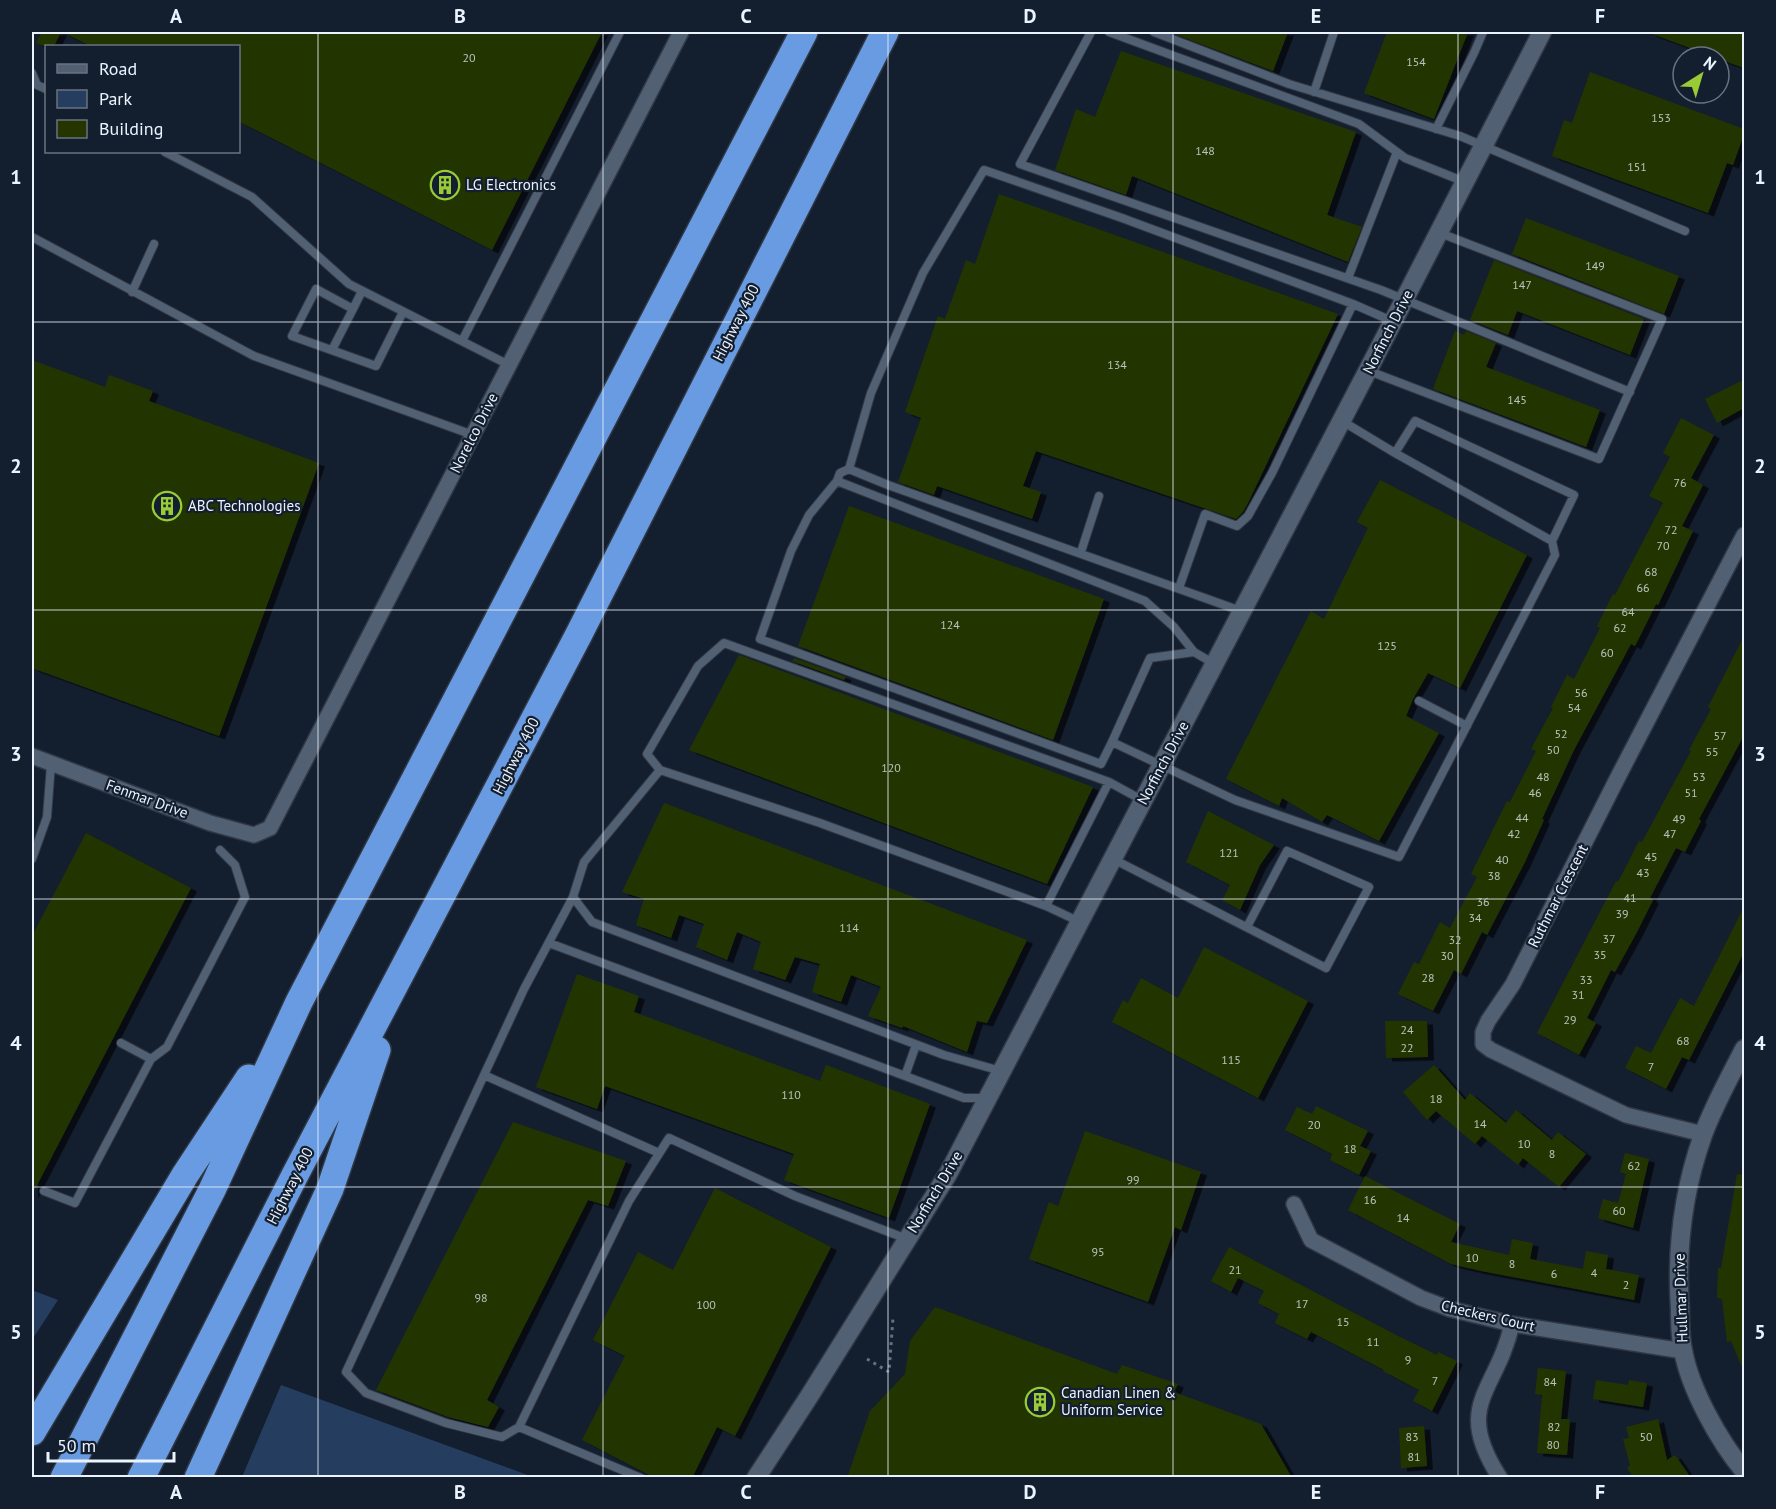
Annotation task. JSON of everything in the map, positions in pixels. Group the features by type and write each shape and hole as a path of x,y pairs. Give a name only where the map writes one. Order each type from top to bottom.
{"highway":[{"path":"64,1478 212,1190 299,1002 804,32"},
{"name":"Highway 400","path":"141,1478 295,1175 578,636 885,32"},
{"path":"198,1478 330,1189 403,973"},
{"path":"32,1432 185,1175 299,1002"}],"street":[{"name":"Norelco Drive","path":"263,832 270,828 681,32"},
{"name":"Norfinch Drive","path":"756,1478 948,1174 1342,421 1542,32"},
{"name":"Ruthmar Crescent","path":"1703,1134 1626,1115 1578,1093 1491,1050 1484,1044 1483,1032 1514,984 1619,775 1744,535"},
{"name":"Fenmar Drive","path":"32,756 210,823 255,835 263,832"},
{"name":"Hullmar Drive","path":"1744,1049 1703,1134 1686,1195 1679,1245 1678,1282 1683,1352 1701,1401 1732,1456 1744,1471"},
{"name":"Checkers Court","path":"1294,1204 1311,1240 1421,1298 1450,1309 1512,1324 1683,1352"},
{"path":"1500,1478 1479,1438 1477,1419 1482,1397 1508,1343 1512,1324"}],"lane":[{"path":"462,341 620,32"},
{"path":"1091,32 1020,164 1405,299 1630,392"},
{"path":"1108,32 1359,124 1406,158 1465,182"},
{"path":"1154,32 1289,84 1460,136 1685,231"},
{"path":"1314,92 1334,32"},
{"path":"1436,129 1483,32"},
{"path":"32,73 37,85 45,89"},
{"path":"1348,278 1397,152"},
{"path":"167,153 252,197 349,284 509,366"},
{"path":"849,469 871,393 923,273 984,171 1122,218 1353,304 1393,322"},
{"path":"1368,370 1599,459 1662,319 1439,232"},
{"path":"32,237 254,356 472,435"},
{"path":"132,292 154,244"},
{"path":"353,309 316,290 292,336 376,366 403,312"},
{"path":"332,350 362,291"},
{"path":"1179,588 1205,514 1237,526 1248,516 1272,473 1353,304"},
{"path":"1342,421 1552,541"},
{"path":"1112,742 1235,800 1399,857 1555,555 1552,541 1574,495 1415,421 1395,453"},
{"path":"1101,765 760,639 791,551 809,515 837,481 840,473 849,469 1242,611"},
{"path":"837,481 1145,601 1174,627 1194,652 1215,664"},
{"path":"1081,552 1099,496"},
{"path":"1080,922 1046,906 820,823 660,770 647,754 698,666 724,643 1096,777 1124,788 1143,801"},
{"path":"1096,777 1150,658 1194,652"},
{"path":"1419,701 1467,726"},
{"path":"32,859 47,817 51,764"},
{"path":"660,770 584,862 573,897 524,989 346,1372 366,1393 446,1423 502,1437 519,1427 629,1201 669,1138 795,1196 907,1239"},
{"path":"1046,906 1109,782"},
{"path":"44,1191 75,1203 151,1059 167,1047 245,897 235,865 220,850"},
{"path":"1113,859 1326,968 1369,887 1287,851 1247,927"},
{"path":"573,897 592,922 916,1045 1002,1071"},
{"path":"549,943 964,1098 987,1098"},
{"path":"121,1043 151,1059"},
{"path":"905,1076 916,1045"},
{"path":"484,1075 659,1153"},
{"path":"519,1427 641,1478"}],"path":[{"path":"867,1359 889,1372 893,1318"}],"green space":[{"path":"32,1290 58,1300 32,1340"},
{"path":"281,1385 533,1477 242,1477"}],"building":[{"path":"42,32 61,32 54,45 44,46 36,43"},
{"name":"LG Electronics","path":"62,32 602,32 492,250 240,122 240,45 89,45"},
{"path":"1169,32 1288,32 1273,71"},
{"path":"1387,32 1468,32 1434,119 1364,93"},
{"path":"1744,32 1744,68 1731,63 1731,45 1682,45 1650,33"},
{"path":"1121,51 1356,132 1327,215 1362,227 1348,262 1132,176 1126,195 1055,170 1076,109 1095,117"},
{"path":"1590,72 1671,102 1671,105 1679,105 1744,129 1744,134 1733,165 1727,163 1708,213 1552,156 1564,120 1572,123"},
{"path":"999,194 1338,314 1248,503 1236,519 1036,451 1023,486 1041,492 1032,519 937,486 934,495 898,482 921,418 905,412 938,316 945,319 966,260 975,264"},
{"path":"1526,218 1679,276 1664,314 1512,254"},
{"path":"1494,260 1644,319 1630,355 1517,311 1508,335 1470,320"},
{"path":"1455,331 1464,335 1466,331 1496,343 1486,367 1600,410 1586,447 1433,389"},
{"name":"ABC Technologies","path":"32,360 105,387 109,375 153,391 149,401 319,463 219,736 32,668"},
{"path":"1741,381 1744,388 1744,408 1717,423 1705,399"},
{"path":"1681,418 1714,435 1691,478 1703,485 1682,526 1693,531 1658,605 1656,604 1635,646 1631,644 1574,750 1525,862 1487,935 1482,932 1461,974 1454,970 1433,1011 1398,994 1414,962 1419,964 1440,922 1450,928 1477,877 1471,874 1507,801 1510,802 1536,751 1531,749 1553,708 1551,707 1567,675 1574,679 1600,628 1597,626 1613,594 1615,595 1663,503 1649,496 1670,457 1663,453"},
{"path":"1380,480 1527,555 1460,688 1428,673 1413,699 1406,716 1439,733 1379,841 1327,815 1322,822 1282,798 1279,806 1226,779 1311,611 1324,619 1368,528 1357,522"},
{"path":"849,506 1104,599 1053,740 798,646"},
{"path":"1744,636 1744,735 1699,819 1701,821 1685,852 1676,848 1650,898 1653,900 1637,932 1615,972 1611,970 1587,1018 1596,1023 1579,1055 1537,1033 1616,881 1618,882 1639,841 1642,842 1691,751 1689,750 1711,709 1708,707"},
{"path":"739,655 1093,787 1047,884 689,750"},
{"path":"794,658 846,677 844,680 792,661"},
{"path":"664,803 1027,940 987,1023 977,1021 967,1052 903,1026 902,1028 868,1016 881,987 851,975 841,1002 812,992 820,964 795,957 785,980 753,969 761,942 737,932 727,960 696,947 704,924 679,915 671,938 636,925 644,899 622,892"},
{"path":"1208,811 1274,845 1260,865 1240,910 1222,900 1230,885 1186,862"},
{"path":"86,833 191,888 32,1195 32,936"},
{"path":"1744,907 1744,952 1689,1060 1682,1057 1666,1089 1625,1068 1636,1046 1651,1053 1680,998 1694,1006"},
{"path":"1204,947 1308,1001 1258,1098 1112,1022 1123,1000 1128,1003 1141,978 1178,998"},
{"path":"577,974 639,996 634,1012 820,1081 826,1065 930,1104 889,1218 784,1180 794,1154 605,1086 597,1109 536,1087"},
{"path":"1385,1021 1427,1021 1428,1057 1386,1058"},
{"path":"1434,1065 1465,1100 1470,1093 1506,1123 1516,1110 1552,1140 1558,1132 1586,1154 1559,1187 1523,1158 1518,1165 1482,1136 1475,1144 1436,1111 1427,1120 1403,1092"},
{"path":"1316,1106 1368,1131 1360,1146 1371,1151 1359,1175 1330,1160 1332,1154 1285,1130 1297,1107 1312,1114"},
{"path":"513,1122 626,1161 608,1206 588,1200 487,1400 499,1407 488,1427 448,1417 376,1390"},
{"path":"1085,1131 1201,1172 1181,1230 1175,1227 1148,1302 1029,1259 1049,1202 1058,1206"},
{"path":"1625,1153 1649,1159 1633,1228 1598,1218 1603,1199 1618,1203 1626,1174 1620,1172"},
{"path":"1737,1174 1744,1175 1744,1372 1731,1341 1727,1342 1722,1299 1717,1298 1718,1268 1721,1268"},
{"path":"1365,1176 1460,1224 1451,1242 1509,1255 1512,1239 1533,1243 1530,1259 1583,1269 1586,1251 1608,1255 1606,1269 1639,1275 1634,1300 1451,1264 1348,1210"},
{"path":"715,1188 831,1247 735,1436 717,1427 692,1478 655,1478 582,1440 625,1356 593,1340 638,1252 673,1270"},
{"path":"1229,1247 1400,1337 1437,1355 1438,1352 1457,1361 1432,1411 1413,1401 1419,1390 1384,1370 1311,1332 1307,1339 1275,1323 1279,1314 1258,1303 1264,1291 1238,1278 1231,1292 1211,1281"},
{"name":"Canadian Linen & Uniform Service","path":"935,1307 1117,1374 1122,1365 1178,1384 1174,1392 1261,1424 1292,1478 847,1478 870,1411 905,1374 910,1341"},
{"path":"1538,1368 1566,1371 1561,1419 1570,1419 1567,1455 1537,1453 1542,1395 1535,1394"},
{"path":"1596,1380 1628,1385 1629,1380 1647,1383 1643,1407 1593,1399"},
{"path":"1658,1419 1667,1460 1675,1455 1691,1478 1634,1478 1627,1468 1630,1465 1623,1439 1629,1438 1626,1427"},
{"path":"1424,1426 1427,1466 1401,1468 1399,1428"}],"place":[{"name":"LG Electronics","path":"445,185"},
{"name":"ABC Technologies","path":"167,506"},
{"name":"Canadian Linen & Uniform Service","path":"1040,1402"}]}
